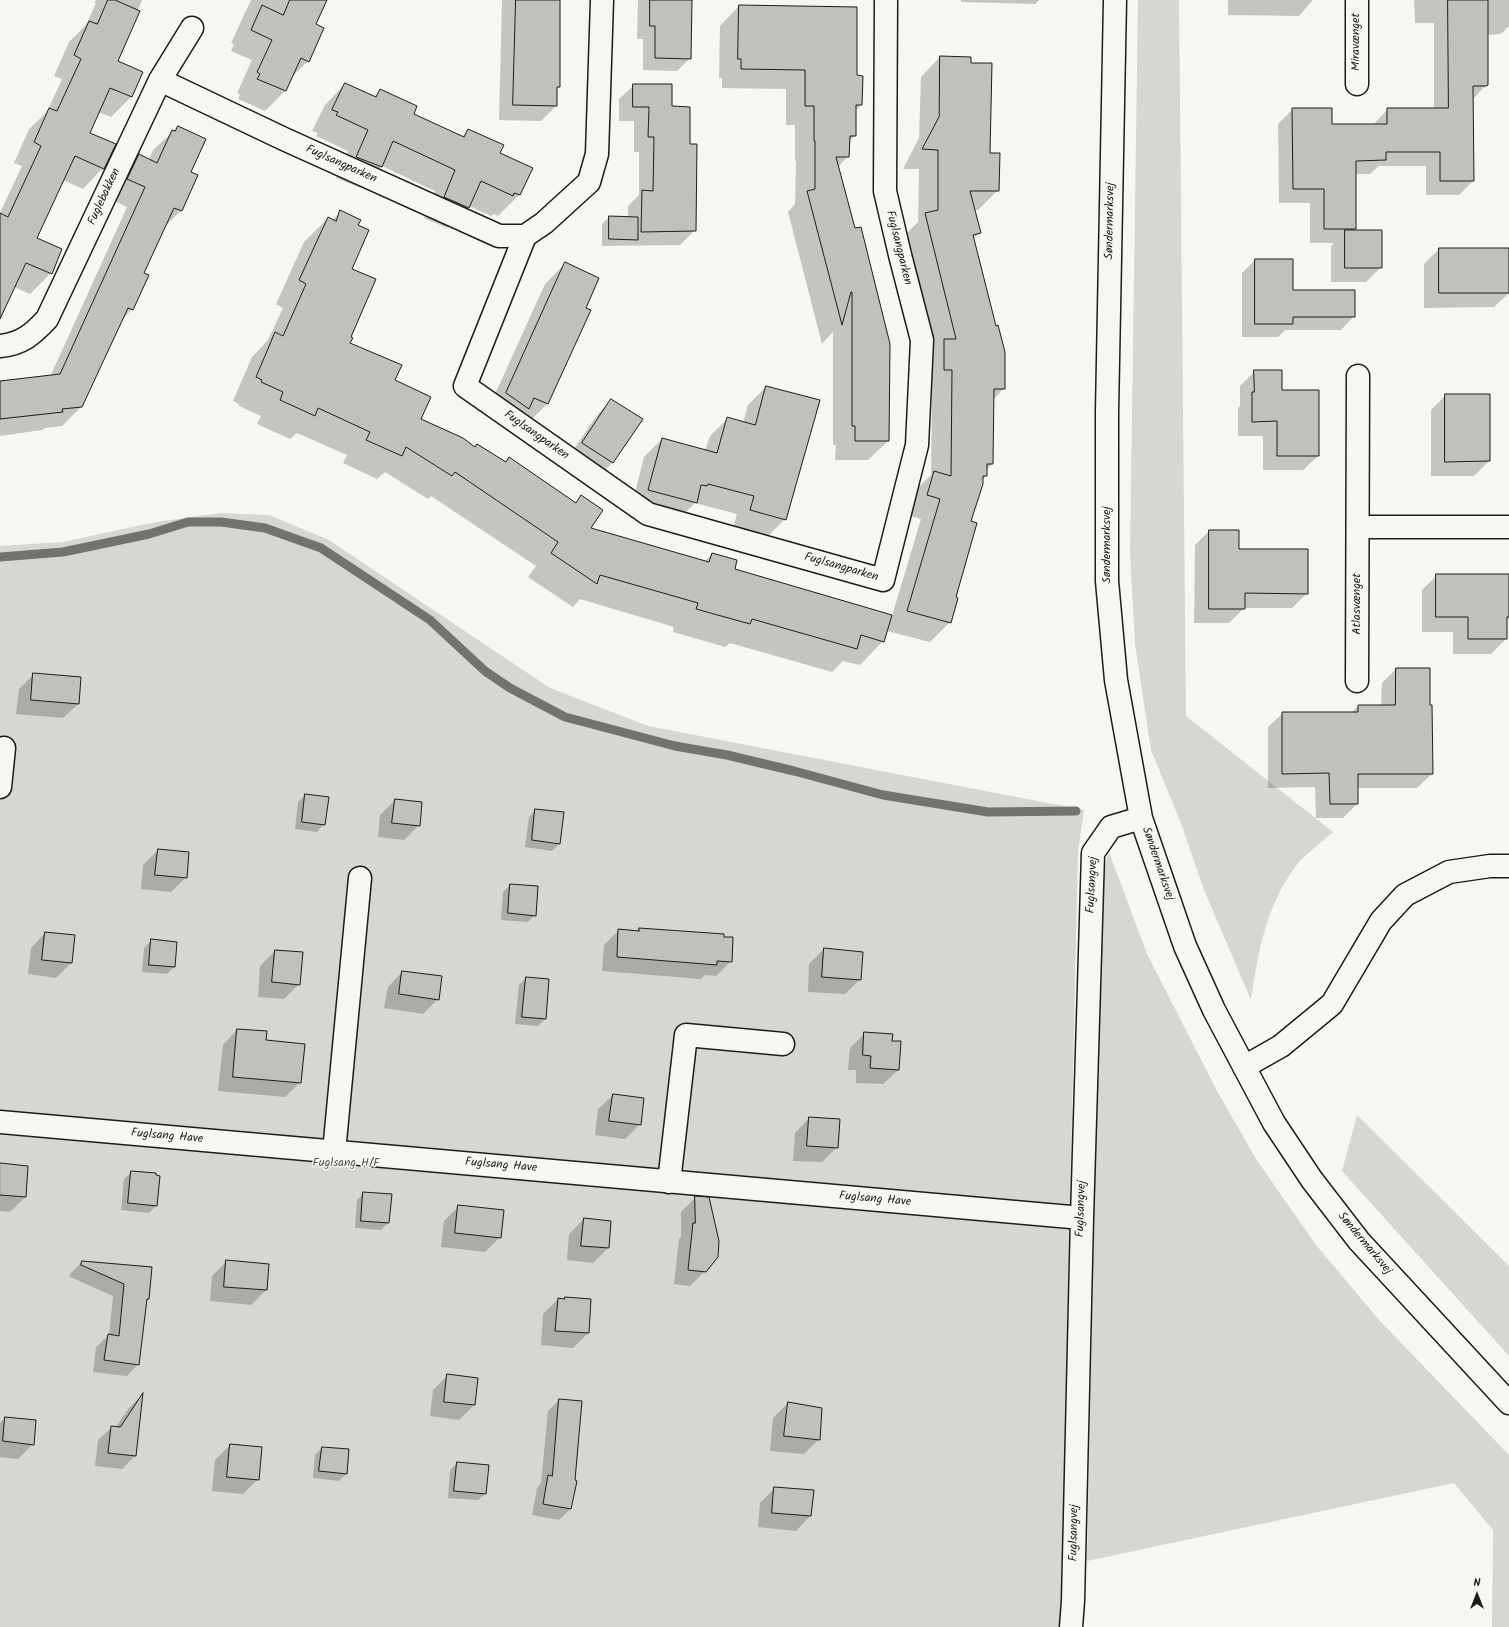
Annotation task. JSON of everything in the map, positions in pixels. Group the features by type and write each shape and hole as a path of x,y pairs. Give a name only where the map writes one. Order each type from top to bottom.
{"street":[{"path":"525,236 544,223 589,182 597,154 602,0"},
{"name":"Fuglsangparken","path":"160,80 284,139 499,236 525,236 465,386 648,514 883,580 917,445 922,340 885,191 886,0"},
{"name":"Søndermarksvej","path":"1115,0 1108,404 1108,581 1116,680 1141,818 1185,946 1214,1010 1274,1123 1312,1180 1359,1241 1509,1403"},
{"name":"Miravænget","path":"1357,0 1357,84"},
{"name":"Fuglebakken","path":"0,346 11,345 32,335 47,319 160,80 192,28"},
{"name":"Atlasvænget","path":"1358,376 1358,681"},
{"path":"1358,527 1509,527"},
{"path":"0,787 4,748"},
{"name":"Fuglsangvej","path":"1071,1627 1073,1601 1082,1218 1093,853 1111,827 1141,818"},
{"path":"1244,1067 1281,1046 1332,1004 1381,921 1405,895 1449,872 1490,866 1509,866"},
{"path":"334,1152 360,878"},
{"path":"669,1182 686,1035 783,1044"},
{"name":"Fuglsang Have","path":"0,1122 1082,1218"}],"green space":[{"path":"1138,0 1179,0 1186,716 1333,832 1298,863 1285,882 1277,898 1270,914 1260,947 1251,1000 1204,890 1182,826 1151,750 1135,644 1130,554"},
{"name":"Fuglsang H/F","path":"220,513 269,515 329,540 550,688 648,726 1084,810 1078,852 1061,1598 1059,1627 0,1627 0,546 63,542 156,522"},
{"path":"1109,852 1147,954 1217,1091 1256,1159 1316,1245 1380,1321 1509,1455 1509,1627 1492,1627 1493,1530 1454,1483 1087,1561 1101,876"},
{"path":"1357,1115 1509,1266 1509,1356 1342,1171"}],"building":[{"path":"108,0 115,0 140,11 118,61 143,72 132,97 110,88 90,133 116,144 104,169 75,156 37,238 62,249 52,274 26,263 0,319 0,213 8,217 41,146 34,142 49,108 57,111 81,59 74,55 89,21 97,24"},
{"path":"290,0 327,0 316,24 324,28 309,62 301,58 286,91 257,79 260,74 257,72 272,40 251,30 262,5 283,15"},
{"path":"516,0 560,0 560,87 557,87 557,106 513,105"},
{"path":"650,0 692,0 691,59 655,58 655,26 650,26"},
{"path":"1448,0 1488,0 1488,85 1473,86 1474,181 1440,181 1440,152 1386,152 1386,160 1356,161 1356,229 1324,229 1324,189 1293,189 1292,108 1332,108 1332,124 1387,124 1387,108 1448,108"},
{"path":"739,5 857,7 857,75 863,76 862,105 856,105 856,136 850,136 849,157 836,157 855,228 861,227 890,344 889,441 855,441 855,426 852,426 852,292 842,325 807,191 815,189 815,141 814,106 805,106 805,70 741,69 741,59 738,59"},
{"path":"940,56 971,57 971,63 992,63 990,153 1000,153 999,191 970,191 981,233 973,235 996,326 998,325 1005,352 1005,389 994,389 993,464 987,464 987,476 983,476 983,484 971,521 977,523 956,597 958,598 951,623 907,611 940,499 927,495 934,471 951,476 952,370 944,370 944,339 956,339 925,213 938,210 938,150 922,149 939,117"},
{"path":"345,83 376,97 380,89 417,106 414,114 464,137 468,129 504,145 500,153 533,168 520,195 514,193 513,196 481,181 469,208 444,197 455,170 393,141 382,167 356,157 368,130 336,115 338,112 332,110"},
{"path":"633,84 672,84 672,106 690,107 690,144 697,144 696,231 641,232 642,190 653,191 654,137 648,137 649,107 633,107"},
{"path":"178,126 206,139 191,172 198,175 182,211 174,208 144,273 149,275 133,310 128,308 82,407 62,409 63,412 0,419 0,381 60,374 145,187 127,179 139,154 157,163 172,130 175,131"},
{"path":"340,210 361,220 358,225 369,230 352,269 376,279 351,337 353,338 350,343 402,365 395,380 431,397 421,419 463,438 475,447 477,444 506,462 509,457 576,503 581,495 603,510 591,528 709,562 712,553 737,560 735,569 892,615 884,642 861,635 857,649 752,619 750,624 696,609 698,603 600,575 597,584 551,553 558,542 455,472 452,476 406,447 402,456 366,440 370,432 318,408 315,416 280,400 283,392 261,382 262,380 256,377 275,332 283,336 306,284 299,280 328,217 336,221"},
{"path":"609,216 638,217 638,240 609,239"},
{"path":"1345,230 1382,230 1382,268 1345,268"},
{"path":"1439,248 1509,248 1509,293 1439,293"},
{"path":"1255,259 1293,259 1293,290 1355,290 1355,317 1293,317 1293,324 1255,324"},
{"path":"565,262 599,278 586,308 591,310 548,404 534,398 529,409 506,393"},
{"path":"1254,370 1282,370 1282,390 1319,390 1319,456 1277,456 1277,421 1252,422"},
{"path":"766,386 820,400 786,520 750,510 754,496 708,484 707,486 701,485 697,503 648,490 662,438 717,453 727,417 755,425"},
{"path":"1445,394 1490,394 1490,461 1445,462"},
{"path":"611,399 643,419 613,463 582,443"},
{"path":"1209,530 1239,530 1239,549 1308,549 1308,594 1245,593 1245,609 1209,609"},
{"path":"1436,574 1509,574 1509,617 1507,617 1507,639 1468,639 1468,617 1436,617"},
{"path":"1396,668 1430,668 1433,774 1358,774 1358,804 1330,804 1329,773 1282,774 1282,712 1358,712 1358,705 1395,705"},
{"path":"33,673 81,677 79,704 31,700"},
{"path":"305,794 329,797 325,825 302,822"},
{"path":"395,799 422,802 420,826 392,823"},
{"path":"535,809 564,812 560,844 532,840"},
{"path":"158,849 189,852 187,878 155,875"},
{"path":"510,884 538,886 536,916 508,913"},
{"path":"639,928 724,934 724,937 733,937 732,962 717,961 717,965 617,957 618,929 639,931"},
{"path":"45,932 75,935 72,963 42,960"},
{"path":"151,939 177,942 175,967 149,965"},
{"path":"824,948 863,952 861,980 822,977"},
{"path":"275,950 303,952 300,985 272,982"},
{"path":"402,971 442,976 439,1000 399,994"},
{"path":"526,977 549,979 546,1019 522,1017"},
{"path":"237,1029 267,1031 266,1040 305,1044 301,1083 233,1077"},
{"path":"864,1032 893,1034 892,1041 901,1041 899,1070 870,1068 871,1056 863,1055"},
{"path":"613,1094 644,1098 641,1125 609,1121"},
{"path":"809,1117 840,1119 838,1148 807,1146"},
{"path":"0,1163 28,1166 26,1197 0,1195"},
{"path":"131,1171 156,1173 156,1175 160,1176 157,1206 128,1203"},
{"path":"363,1192 392,1194 389,1223 361,1221"},
{"path":"695,1196 709,1197 719,1241 718,1257 706,1272 688,1270 693,1223 695,1223"},
{"path":"458,1205 504,1210 501,1238 455,1233"},
{"path":"584,1218 611,1221 609,1248 581,1246"},
{"path":"226,1260 269,1264 267,1290 224,1287"},
{"path":"82,1261 152,1267 149,1299 147,1299 139,1365 104,1360 108,1334 119,1336 124,1284 81,1265"},
{"path":"565,1297 591,1299 589,1333 555,1331 558,1298 564,1299"},
{"path":"447,1374 478,1378 475,1405 444,1402"},
{"path":"143,1393 136,1456 108,1453 111,1426 120,1427"},
{"path":"559,1399 582,1401 575,1480 577,1481 571,1509 543,1504 548,1475 552,1476"},
{"path":"788,1402 822,1408 820,1440 784,1436"},
{"path":"5,1417 36,1420 34,1445 3,1441"},
{"path":"230,1444 262,1447 259,1480 227,1477"},
{"path":"322,1447 349,1449 347,1474 319,1471"},
{"path":"457,1462 489,1465 486,1494 454,1491"},
{"path":"774,1487 814,1490 811,1516 772,1513"}],"waterway":[{"path":"0,557 63,552 149,534 188,522 221,522 265,528 321,548 430,620 485,671 510,688 565,717 675,746 727,755 794,771 883,795 988,812 1076,811"}]}
